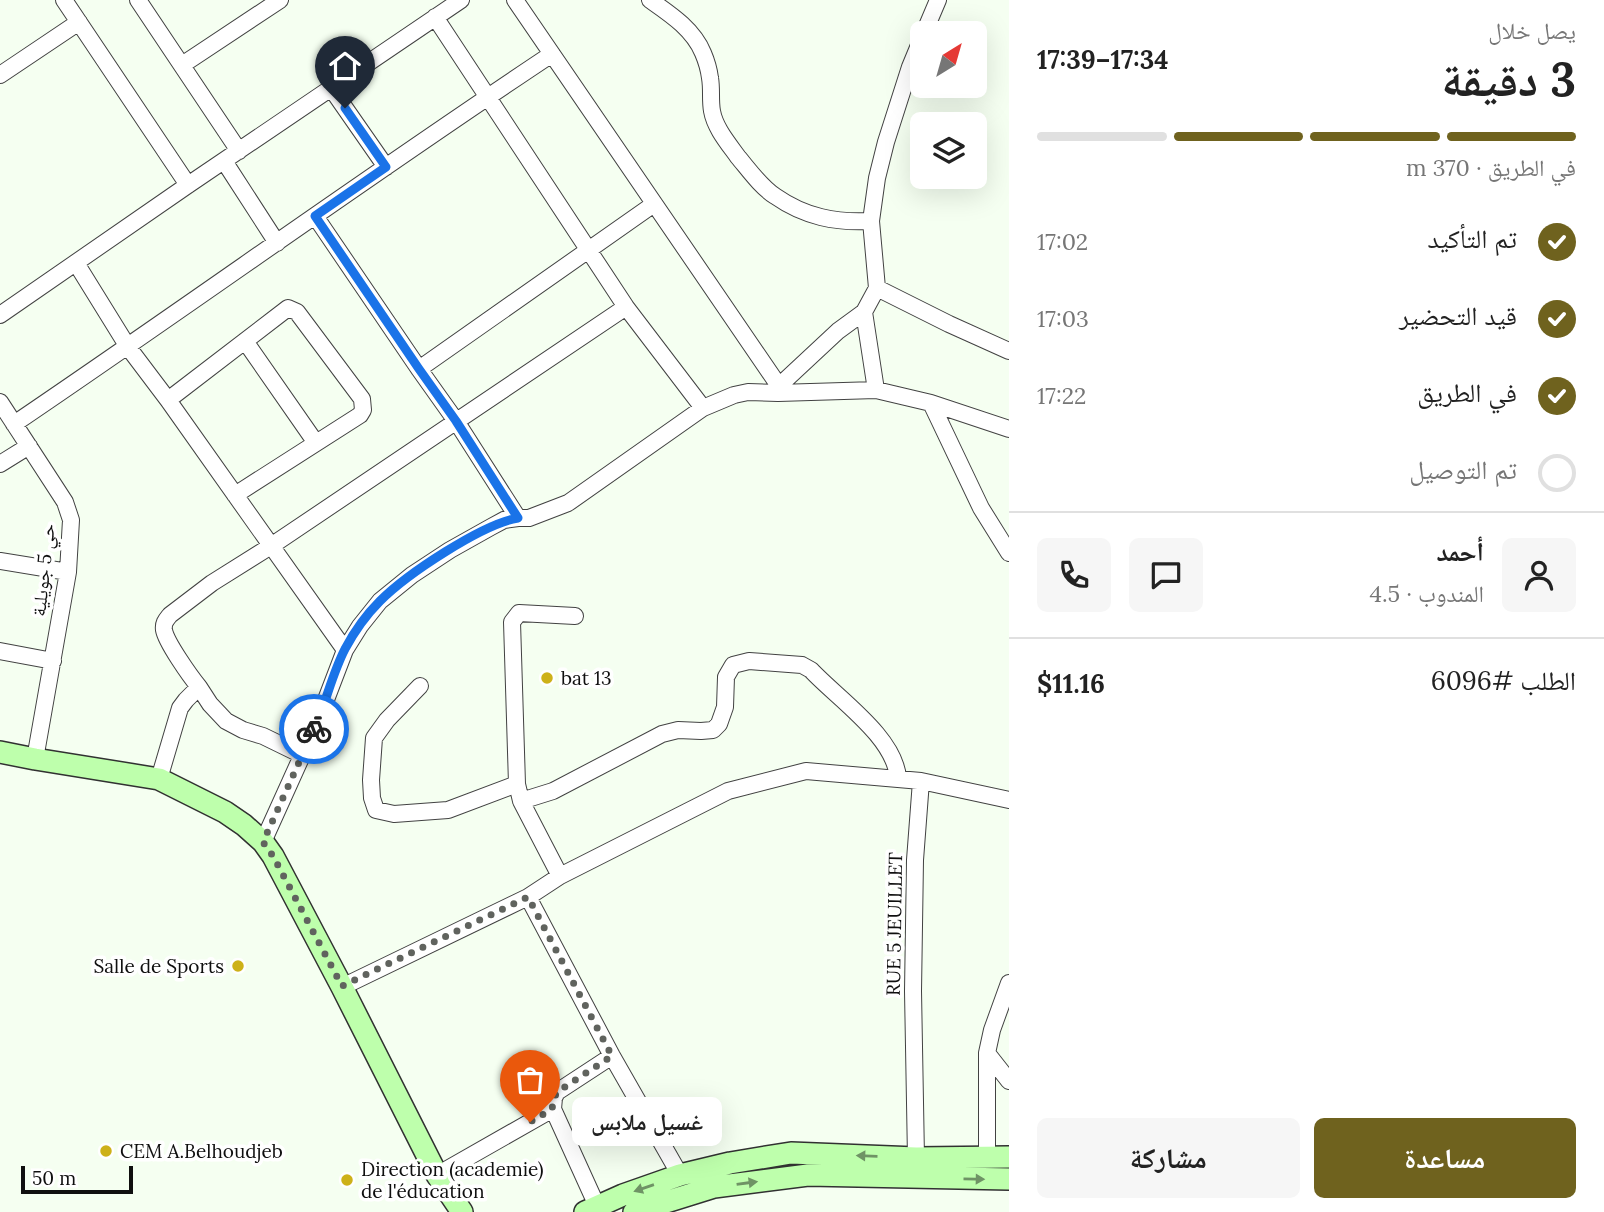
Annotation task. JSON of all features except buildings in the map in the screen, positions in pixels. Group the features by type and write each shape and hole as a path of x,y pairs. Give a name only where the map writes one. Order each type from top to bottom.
{"main road":[{"path":"0,752 159,779 225,812 263,842 342,986 437,1175 462,1212"},
{"path":"591,1209 680,1175 791,1153 916,1158 1009,1157"},
{"path":"437,1175 447,1212"},
{"path":"634,1212 714,1187 808,1175 1009,1179"}],"street":[{"path":"64,0 187,185"},
{"path":"138,0 239,151"},
{"path":"182,65 280,0"},
{"path":"515,0 779,389"},
{"path":"650,0 680,22 703,51 710,77 712,111 720,133 747,168 773,195 797,209 825,219 850,222 871,220"},
{"path":"929,21 938,0"},
{"path":"0,315 435,18 453,2"},
{"path":"435,18 626,307 703,408"},
{"path":"0,75 79,22"},
{"path":"14,424 552,54"},
{"path":"779,389 838,331 864,312 877,288 871,220 877,177 910,67"},
{"path":"331,88 386,167"},
{"path":"224,161 277,243"},
{"path":"419,369 654,204"},
{"path":"315,216 456,421 518,518"},
{"path":"76,263 128,347 169,400 345,650"},
{"path":"877,288 1009,351"},
{"path":"302,755 226,721 188,673 166,635 163,627 165,621 212,583 626,307"},
{"path":"169,400 284,310 292,309 297,312 362,399 363,410 360,415 235,495"},
{"path":"864,312 876,390"},
{"path":"245,341 316,443"},
{"path":"263,842 319,718 345,650 380,601 411,575 504,520 529,518 568,503 703,408 748,392 779,389 876,390 931,403 1009,429"},
{"name":"حي 5 جويلية","path":"0,402 65,502 71,520 68,572 35,759"},
{"path":"931,403 981,508 1009,553"},
{"path":"0,464 29,446"},
{"path":"0,561 68,572"},
{"path":"560,876 522,801 517,784 513,622 519,613 575,616"},
{"path":"0,651 53,661"},
{"path":"522,801 553,791 662,734 678,730 713,730 719,724 724,707 726,677 733,665 749,661 802,665 811,670 881,737 897,768 898,778"},
{"path":"420,686 387,720 374,738 371,780 376,810 394,814 448,810 517,784"},
{"path":"159,779 180,708 199,687"},
{"path":"342,986 528,897 560,876 728,791 806,771 898,778 1009,800"},
{"name":"RUE 5 JEUILLET","path":"916,1158 913,991 915,860 921,782"},
{"path":"528,897 612,1056 680,1175"},
{"path":"987,1157 987,1053 992,1030 1009,983"},
{"path":"987,1053 1009,1081"},
{"path":"591,1209 552,1109 557,1092 612,1056"},
{"path":"437,1175 552,1109"}],"way so far":[{"path":"314,729 263,842 342,986 528,897 612,1056 563,1087 554,1098 552,1109 530,1122"}],"place":[{"name":"bat 13","path":"547,678"},
{"name":"Salle de Sports","path":"238,966"},
{"name":"غسيل ملابس","path":"530,1122"},
{"name":"CEM A.Belhoudjeb","path":"106,1151"},
{"name":"Direction (academie) de l'éducation","path":"347,1180"}],"route":[{"path":"314,729 345,650 380,601 411,575 450,550 504,520 518,518 456,421 315,216 386,167 345,108"}]}
